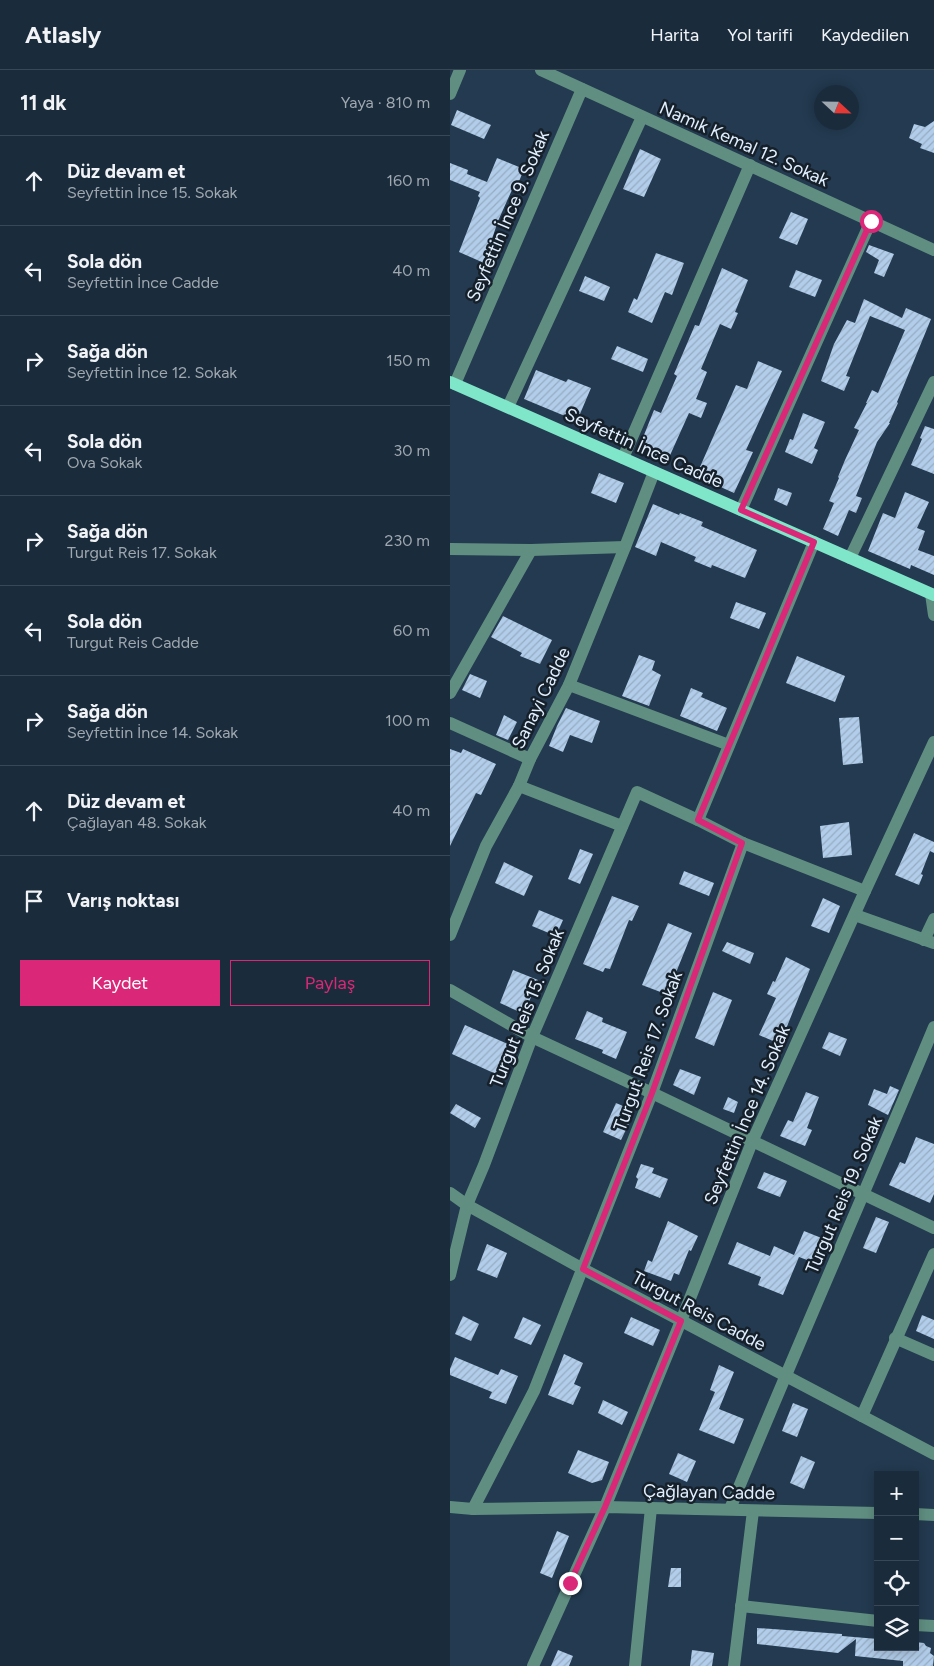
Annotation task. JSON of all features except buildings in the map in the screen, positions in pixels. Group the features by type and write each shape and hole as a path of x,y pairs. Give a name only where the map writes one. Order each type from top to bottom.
{"main road":[{"name":"Seyfettin İnce Cadde","path":"453,383 932,595"}],"street":[{"path":"450,94 460,70"},
{"name":"Namık Kemal 12. Sokak","path":"541,70 934,250"},
{"name":"Seyfettin İnce 9. Sokak","path":"453,383 582,89"},
{"path":"508,407 642,117"},
{"path":"623,458 750,165"},
{"path":"741,510 871,221"},
{"path":"850,558 934,382"},
{"name":"Sanayi Cadde","path":"450,935 486,846 519,786 530,759 569,685 626,547 654,472"},
{"path":"814,542 698,820 742,843 865,891"},
{"path":"450,549 531,550 626,547"},
{"path":"450,693 531,550"},
{"path":"932,595 934,615"},
{"path":"569,685 729,745"},
{"path":"450,723 530,759"},
{"name":"Seyfettin İnce 14. Sokak","path":"533,1666 605,1507 752,1142 934,742"},
{"path":"519,786 622,826"},
{"name":"Turgut Reis 15. Sokak","path":"450,1276 467,1206 532,1037 637,792 698,820"},
{"name":"Turgut Reis 17. Sokak","path":"473,1509 534,1391 652,1093 742,843"},
{"path":"855,915 929,942 934,919"},
{"path":"450,990 532,1037 934,1228"},
{"name":"Turgut Reis 19. Sokak","path":"730,1509 784,1376 864,1195 934,1027"},
{"name":"Turgut Reis Cadde","path":"450,1193 467,1206 583,1269 934,1454"},
{"path":"862,1416 895,1338 934,1254"},
{"path":"895,1338 934,1355"},
{"name":"Çağlayan Cadde","path":"450,1507 473,1509 605,1507 874,1513"},
{"path":"635,1666 651,1508"},
{"path":"734,1666 753,1511"},
{"path":"919,1514 934,1514"},
{"path":"741,1606 874,1621"},
{"path":"919,1624 934,1626"}],"route":[{"path":"570,1583 605,1507 681,1321 583,1269 652,1093 742,843 698,820 814,542 741,510 871,221"}]}
